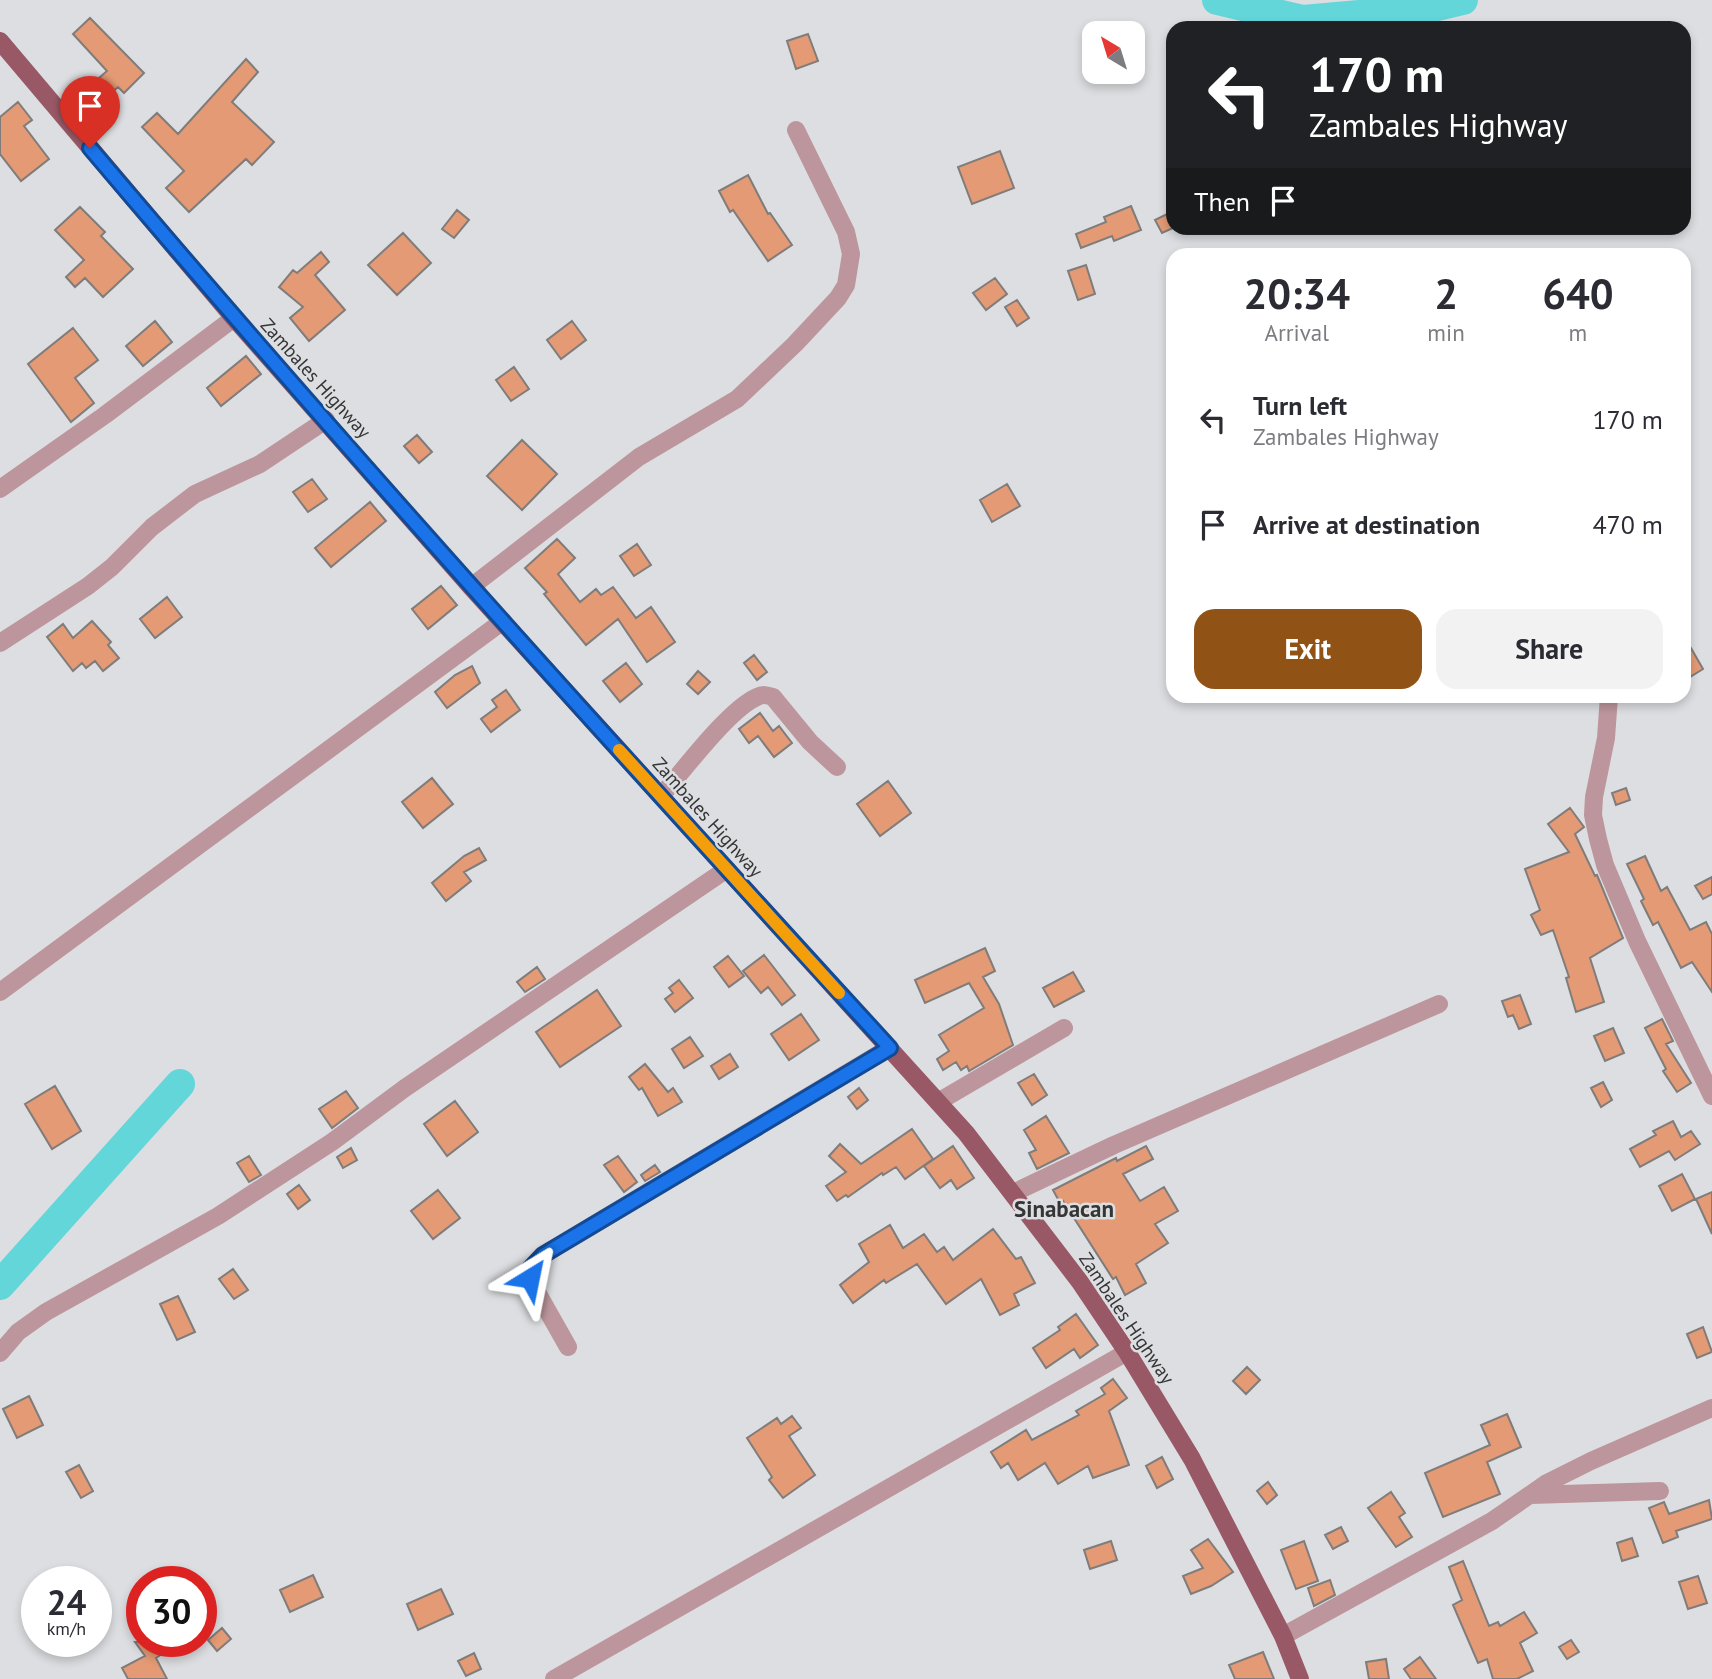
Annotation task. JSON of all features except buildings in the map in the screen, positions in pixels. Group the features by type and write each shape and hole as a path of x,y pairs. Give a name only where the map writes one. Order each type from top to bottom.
{"main road":[{"name":"Zambales Highway","path":"0,41 234,318 471,587 890,1048 1013,1193 1080,1282 1127,1352 1192,1459 1283,1636 1300,1679"}],"street":[{"path":"471,587 639,457 737,399 795,344 838,298 846,285 851,254 846,232 796,130"},
{"path":"0,489 105,415 234,318"},
{"path":"0,643 89,586 112,568 152,527 195,494 260,464 326,421"},
{"path":"0,992 503,621"},
{"path":"661,796 731,716 759,696 773,697 810,743 837,767"},
{"path":"1608,703 1606,738 1594,797 1593,815 1598,839 1605,865 1637,941 1712,1096"},
{"path":"0,1353 18,1332 46,1312 218,1216 301,1162 727,869"},
{"path":"1013,1193 1114,1145 1439,1004"},
{"path":"938,1102 1064,1028"},
{"path":"568,1347 530,1278 528,1271 533,1264 543,1255 890,1048"},
{"path":"554,1679 1127,1352"},
{"path":"1283,1636 1492,1521 1547,1483 1712,1408"},
{"path":"1531,1494 1660,1491"}],"waterway":[{"path":"1217,0 1303,20 1425,9 1463,0"},
{"path":"0,1285 180,1084"}],"slow traffic":[{"path":"619,750 839,993"}],"district":[{"name":"Sinabacan","path":"1064,1209"}],"route":[{"path":"90,148 234,318 471,587 890,1048 543,1255 528,1271 530,1278"}]}
